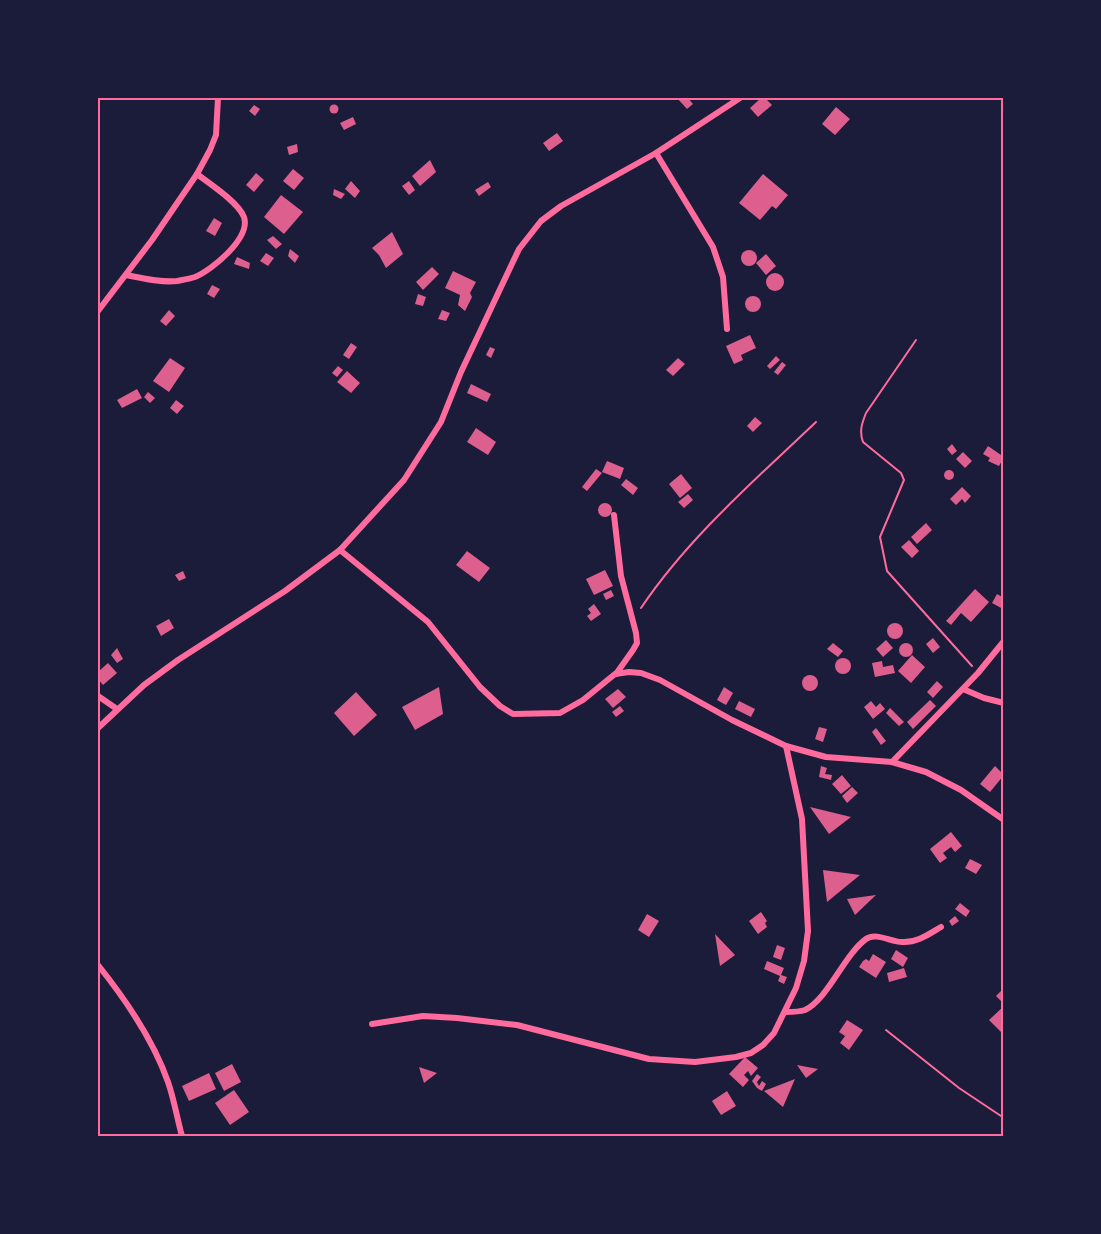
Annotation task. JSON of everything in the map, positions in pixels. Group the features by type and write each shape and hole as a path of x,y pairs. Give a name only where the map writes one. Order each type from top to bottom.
{"street":[{"path":"98,311 197,174 216,135 218,98"},
{"path":"98,728 117,709 178,660 285,591 340,550 404,480 441,422 461,372 519,249 541,221 561,206 656,153 740,98"},
{"path":"656,153 713,247 723,277 727,328"},
{"path":"126,275 174,281 195,277 213,265 239,241 245,219 240,208 197,174"},
{"path":"340,550 428,622 480,687 500,706 513,714 560,713 583,700 615,674 637,643 621,576 614,515"},
{"path":"892,762 978,673 1004,641"},
{"path":"615,674 641,673 660,680 732,720 786,746 826,757 892,762 926,772 952,785 1004,820"},
{"path":"963,689 1004,703"},
{"path":"98,696 117,709"},
{"path":"372,1024 423,1016 517,1025 649,1059 695,1062 751,1053 763,1045 774,1034 796,988 804,961 808,932 802,819 786,746"},
{"path":"786,1012 800,1011 815,1003 854,952 868,938 874,936 903,942 913,941 941,927"},
{"path":"98,966 116,988 147,1036 168,1081 182,1137"}],"path":[{"path":"916,340 866,413 861,425 862,442 901,473 904,480 880,537 883,558 887,571 978,673"},
{"path":"633,621 661,578 688,548 816,422"},
{"path":"886,1030 959,1088 1004,1118"}],"building":[{"path":"677,98 688,98 693,104 687,109"},
{"path":"761,98 765,98 772,105 758,117 750,108"},
{"path":"334,104 339,109 334,114 329,109"},
{"path":"254,105 260,109 255,116 249,111"},
{"path":"836,107 850,119 835,135 822,124"},
{"path":"353,117 356,124 344,130 340,123"},
{"path":"557,133 563,141 549,151 543,143"},
{"path":"297,144 298,152 289,155 287,147"},
{"path":"430,160 436,172 420,186 412,176"},
{"path":"293,169 304,178 294,190 283,181"},
{"path":"256,173 264,180 254,192 246,185"},
{"path":"763,174 788,195 776,209 772,206 760,220 739,203"},
{"path":"351,181 360,191 355,198 345,189"},
{"path":"409,181 415,190 409,195 402,186"},
{"path":"488,182 491,187 479,196 475,190"},
{"path":"334,189 345,194 341,199 333,195"},
{"path":"281,195 303,212 284,234 264,217"},
{"path":"214,218 222,223 215,236 206,231"},
{"path":"392,232 403,254 386,268 372,248"},
{"path":"273,236 282,244 276,249 267,240"},
{"path":"290,249 299,256 295,263 288,256"},
{"path":"749,250 757,258 749,266 741,258"},
{"path":"266,253 274,258 268,266 260,261"},
{"path":"766,254 776,266 766,275 756,263"},
{"path":"237,257 250,263 249,269 234,264"},
{"path":"432,267 439,274 423,290 416,282"},
{"path":"453,271 476,282 465,311 458,305 460,295 445,288"},
{"path":"771,273 779,273 784,278 782,289 771,291 766,286 766,278"},
{"path":"212,285 220,289 214,298 207,294"},
{"path":"418,294 426,297 423,306 415,304"},
{"path":"753,296 759,298 761,304 759,310 753,312 747,310 745,304 747,298"},
{"path":"169,310 175,316 166,326 160,321"},
{"path":"442,310 450,313 446,321 438,319"},
{"path":"750,335 756,348 741,355 743,360 734,364 726,346"},
{"path":"351,343 357,347 349,359 343,355"},
{"path":"490,347 495,349 491,358 486,355"},
{"path":"776,356 780,360 770,369 767,366"},
{"path":"170,358 185,368 169,392 153,381"},
{"path":"678,358 685,364 673,376 666,370"},
{"path":"782,362 786,365 778,375 774,372"},
{"path":"338,366 343,370 337,377 332,373"},
{"path":"347,371 360,383 351,393 337,382"},
{"path":"471,384 491,394 487,402 467,393"},
{"path":"137,389 142,398 122,408 117,400"},
{"path":"148,392 155,398 150,403 144,397"},
{"path":"176,400 184,406 177,414 170,408"},
{"path":"755,417 762,423 753,432 747,426"},
{"path":"476,428 496,442 488,455 467,442"},
{"path":"952,444 957,451 952,455 947,449"},
{"path":"988,446 1004,457 999,466 988,461 990,458 983,454"},
{"path":"963,452 972,461 965,468 956,459"},
{"path":"607,461 624,468 620,479 602,472"},
{"path":"596,469 602,473 587,491 582,487"},
{"path":"949,470 954,475 949,480 944,475"},
{"path":"681,474 692,488 680,498 669,484"},
{"path":"626,479 638,488 633,495 621,485"},
{"path":"962,487 971,496 965,503 962,499 956,505 950,499"},
{"path":"688,494 693,500 684,508 678,502"},
{"path":"602,503 608,503 612,510 608,517 602,517 598,513 598,507"},
{"path":"926,523 932,530 917,544 911,537"},
{"path":"909,540 919,551 912,558 901,547"},
{"path":"467,551 490,568 479,582 456,565"},
{"path":"605,570 613,586 594,595 586,579"},
{"path":"183,571 186,578 179,581 175,575"},
{"path":"975,589 989,602 971,622 961,613 951,625 946,621"},
{"path":"611,590 614,596 606,600 603,594"},
{"path":"997,594 1004,598 1003,609 992,603"},
{"path":"594,604 601,614 591,621 587,616 591,613 588,609"},
{"path":"169,619 174,628 161,636 156,626"},
{"path":"895,623 901,625 903,631 901,637 895,639 889,637 887,631 889,625"},
{"path":"933,638 940,647 933,653 926,644"},
{"path":"886,640 893,648 883,657 876,649"},
{"path":"833,643 843,651 838,657 827,649"},
{"path":"903,643 909,643 913,650 909,657 903,657 899,653 899,647"},
{"path":"117,648 123,659 117,663 111,655"},
{"path":"912,655 925,667 911,683 898,671"},
{"path":"843,658 851,666 843,674 835,666"},
{"path":"882,661 883,667 893,665 895,673 875,677 872,663"},
{"path":"108,663 117,673 103,685 98,679 98,672"},
{"path":"810,675 816,677 818,683 816,689 810,691 804,689 802,683 804,677"},
{"path":"937,681 943,687 933,698 927,692"},
{"path":"439,687 443,714 415,730 402,707"},
{"path":"724,687 733,693 726,705 717,700"},
{"path":"618,689 626,697 613,708 605,699"},
{"path":"356,692 377,715 354,736 334,713"},
{"path":"930,700 936,706 913,729 907,722"},
{"path":"739,701 755,709 751,717 735,709"},
{"path":"871,701 876,707 880,703 885,709 873,719 864,707"},
{"path":"620,706 624,711 616,717 612,712"},
{"path":"890,708 904,722 899,726 886,713"},
{"path":"819,727 827,729 823,742 815,739"},
{"path":"876,728 886,741 881,745 872,732"},
{"path":"821,766 827,768 825,774 832,775 831,780 819,777"},
{"path":"995,766 1004,775 990,792 980,784"},
{"path":"842,775 851,786 841,794 832,784"},
{"path":"852,787 858,793 847,803 842,796"},
{"path":"810,807 851,817 829,834"},
{"path":"951,832 962,846 955,852 951,847 943,853 947,858 940,863 930,849"},
{"path":"970,859 982,865 976,874 965,868"},
{"path":"823,870 860,875 827,902"},
{"path":"876,895 855,915 847,899"},
{"path":"960,903 970,911 966,917 955,909"},
{"path":"761,912 767,921 765,923 767,927 758,934 749,921"},
{"path":"647,914 659,921 649,937 638,930"},
{"path":"955,916 959,921 952,926 949,921"},
{"path":"715,934 735,955 720,966"},
{"path":"777,945 785,948 781,960 773,957"},
{"path":"896,950 908,958 903,967 891,959"},
{"path":"873,954 886,962 876,978 859,967 866,959 869,961"},
{"path":"767,961 784,968 781,975 787,977 784,984 778,981 780,976 764,969"},
{"path":"904,968 907,977 889,982 887,973"},
{"path":"1004,988 1004,1004 996,996"},
{"path":"1004,1006 1004,1035 989,1020"},
{"path":"847,1020 863,1030 849,1050 840,1043 845,1036 839,1032"},
{"path":"745,1057 758,1068 751,1076 748,1071 744,1075 749,1080 743,1087 729,1074"},
{"path":"232,1064 241,1082 224,1091 215,1073"},
{"path":"797,1065 818,1069 806,1078"},
{"path":"419,1067 437,1073 424,1083"},
{"path":"209,1073 216,1089 189,1101 182,1086"},
{"path":"757,1074 761,1077 757,1082 759,1086 762,1081 766,1084 762,1091 752,1081"},
{"path":"795,1079 783,1107 764,1091"},
{"path":"234,1090 249,1112 230,1125 215,1103"},
{"path":"727,1091 736,1106 721,1115 712,1101"},
{"path":"459,1134 454,1136 431,1136 431,1135"}]}
